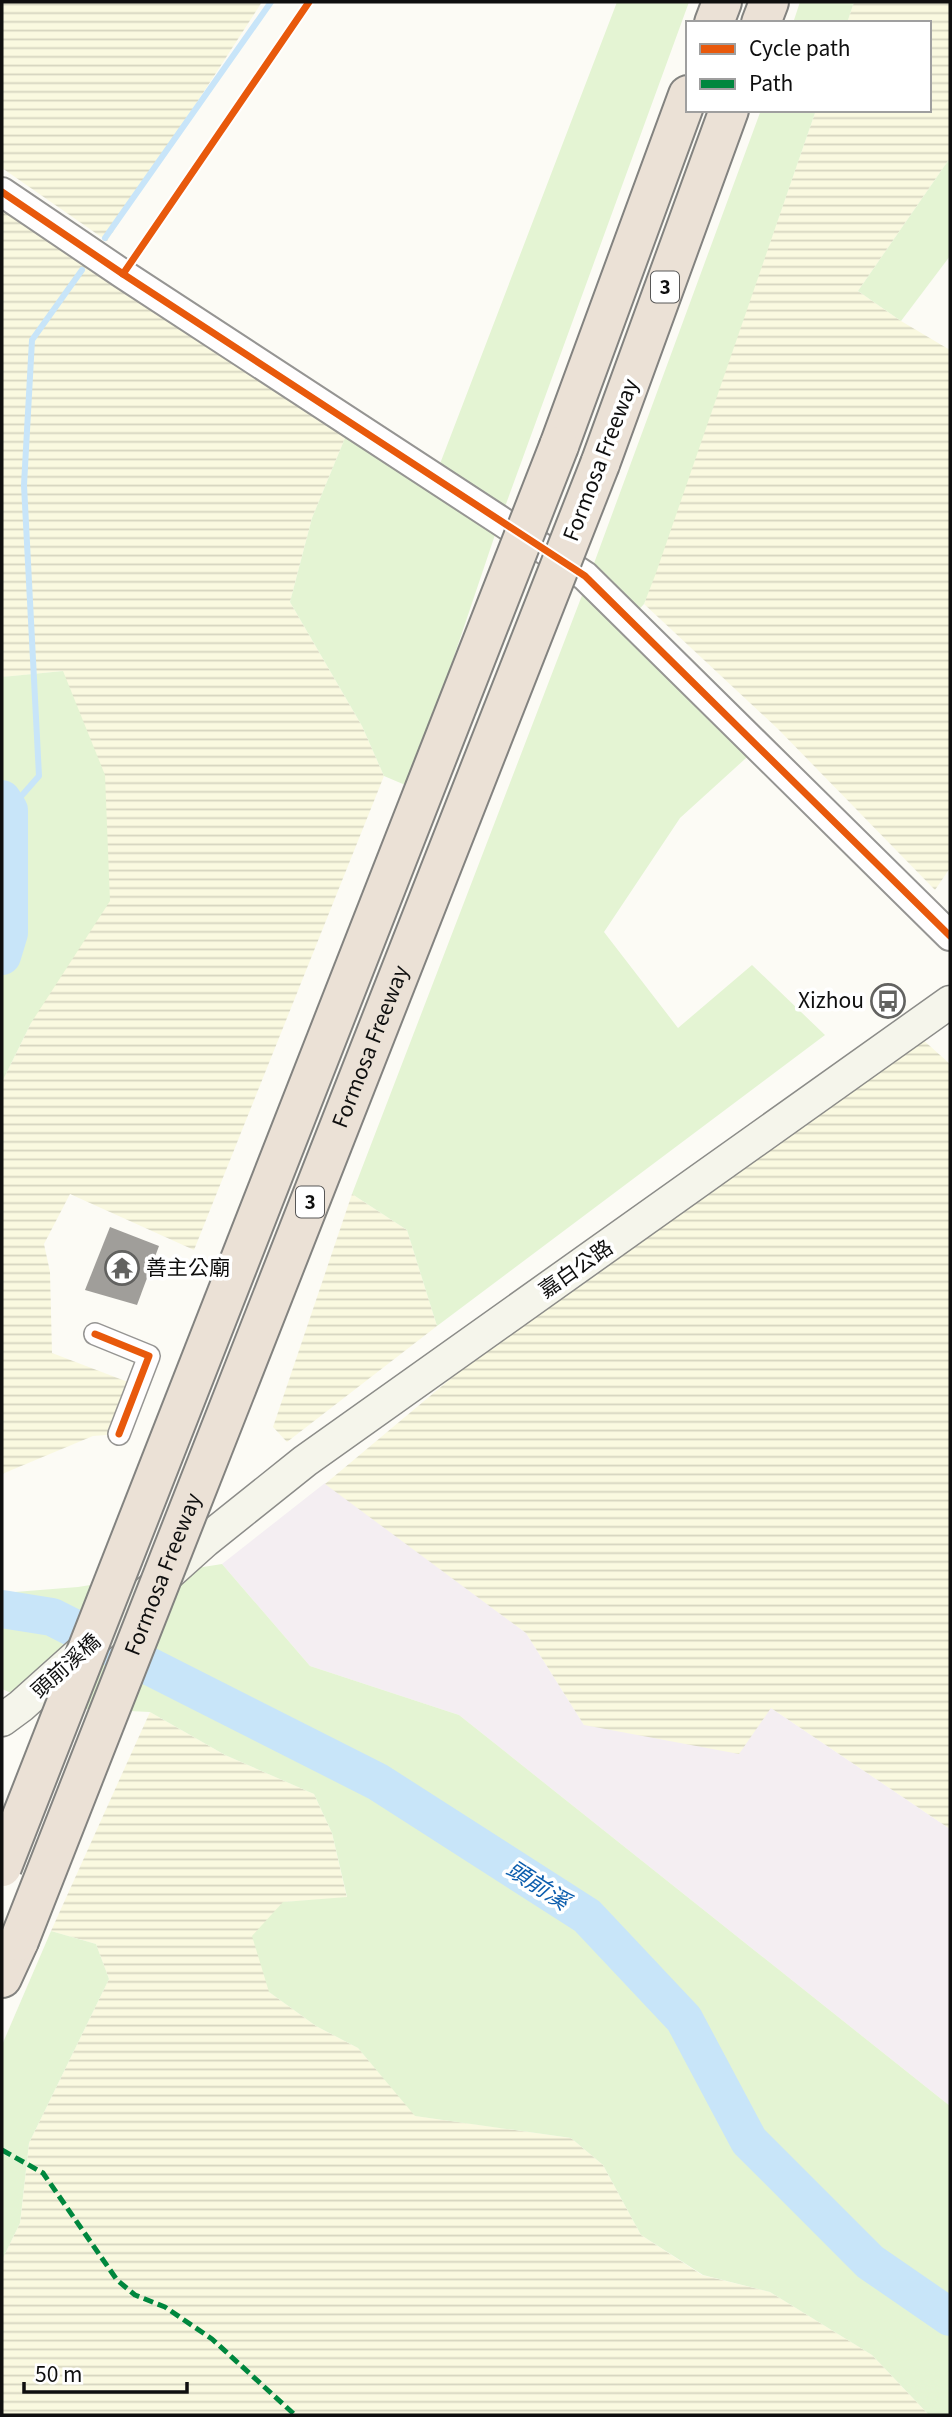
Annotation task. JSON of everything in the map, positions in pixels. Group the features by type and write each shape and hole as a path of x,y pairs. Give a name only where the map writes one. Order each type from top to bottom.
{"highway":[{"path":"715,21 722,2"},
{"path":"762,21 769,2"},
{"name":"Formosa Freeway","path":"2,1867 559,446 686,100"},
{"name":"Formosa Freeway","path":"2,1978 19,1941 600,464 728,112"}],"main road":[{"name":"嘉白公路","path":"205,1541 305,1461 950,1002"},
{"name":"頭前溪橋","path":"12,1713 205,1541"}],"street":[{"path":"2,192 584,576 950,936"},
{"path":"95,1334 149,1356 119,1434"}],"shaded area":[{"path":"325,1483 526,1633 584,1725 771,1708 950,1829 950,2106 459,1715 310,1666 222,1564"}],"green space":[{"path":"2,2 262,2 107,241 2,168"},
{"path":"617,2 689,2 498,526 410,787 384,776 362,726 290,602 312,518 350,426 433,482"},
{"path":"800,2 854,2 848,21 794,21"},
{"path":"854,2 950,2 950,158 858,291 950,350 950,868 935,890 778,729 644,604 815,112 931,112 931,21 848,21"},
{"path":"760,112 815,112 656,573 644,604 626,624 756,749 680,818 604,932 678,1028 752,965 825,1035 437,1326 407,1230 352,1194 586,585"},
{"path":"950,158 950,256 901,321 858,291"},
{"path":"2,199 350,426 312,518 290,602 362,726 384,776 194,1250 70,1194 44,1244 50,1272 52,1353 141,1387 119,1434 93,1436 2,1474 2,1082 31,1023 63,671 2,677"},
{"path":"63,671 105,775 110,901 31,1023 2,1082 2,956 9,933 9,810 2,799 2,677"},
{"path":"912,1030 950,1064 950,1829 771,1708 739,1754 584,1725 526,1633 325,1484 585,1266"},
{"path":"352,1194 407,1230 437,1326 287,1442 273,1427"},
{"path":"222,1564 310,1666 459,1715 950,2106 950,2415 929,2415 872,2355 770,2292 703,2275 641,2235 603,2165 571,2138 415,2116 358,2048 316,2026 269,1992 252,1936 283,1902 347,1897 332,1833 314,1794 225,1755 150,1712 44,1707 2,1689 2,1593 78,1587"},
{"path":"150,1712 225,1755 314,1794 332,1833 347,1898 283,1902 269,1992 316,2026 358,2048 416,2116 571,2138 603,2165 641,2235 702,2275 770,2292 872,2355 929,2415 2,2415 2,2260 20,2223 29,2143 109,1979 96,1944 51,1931"},
{"path":"51,1931 96,1944 109,1979 29,2143 20,2223 2,2260 2,2045"}],"building":[{"name":"善主公廟","path":"110,1227 159,1246 137,1305 85,1290"}],"waterway":[{"path":"105,238 271,2"},
{"path":"9,810 39,776 24,485 32,340 82,270"},
{"name":"頭前溪","path":"2,799 9,810 9,933 2,956"},
{"name":"頭前溪","path":"2,1609 52,1617 378,1782 587,1916 684,2019 749,2141 870,2262 950,2317"}],"marked path":[{"path":"2,2150 43,2173 117,2280 135,2295 165,2307 212,2339 295,2415"}],"cycle path":[{"path":"123,274 309,2"},
{"path":"2,192 585,576 950,936"},
{"path":"95,1334 149,1356 119,1434"}],"place":[{"name":"Xizhou","path":"888,1001"},
{"name":"善主公廟","path":"122,1268"}]}
